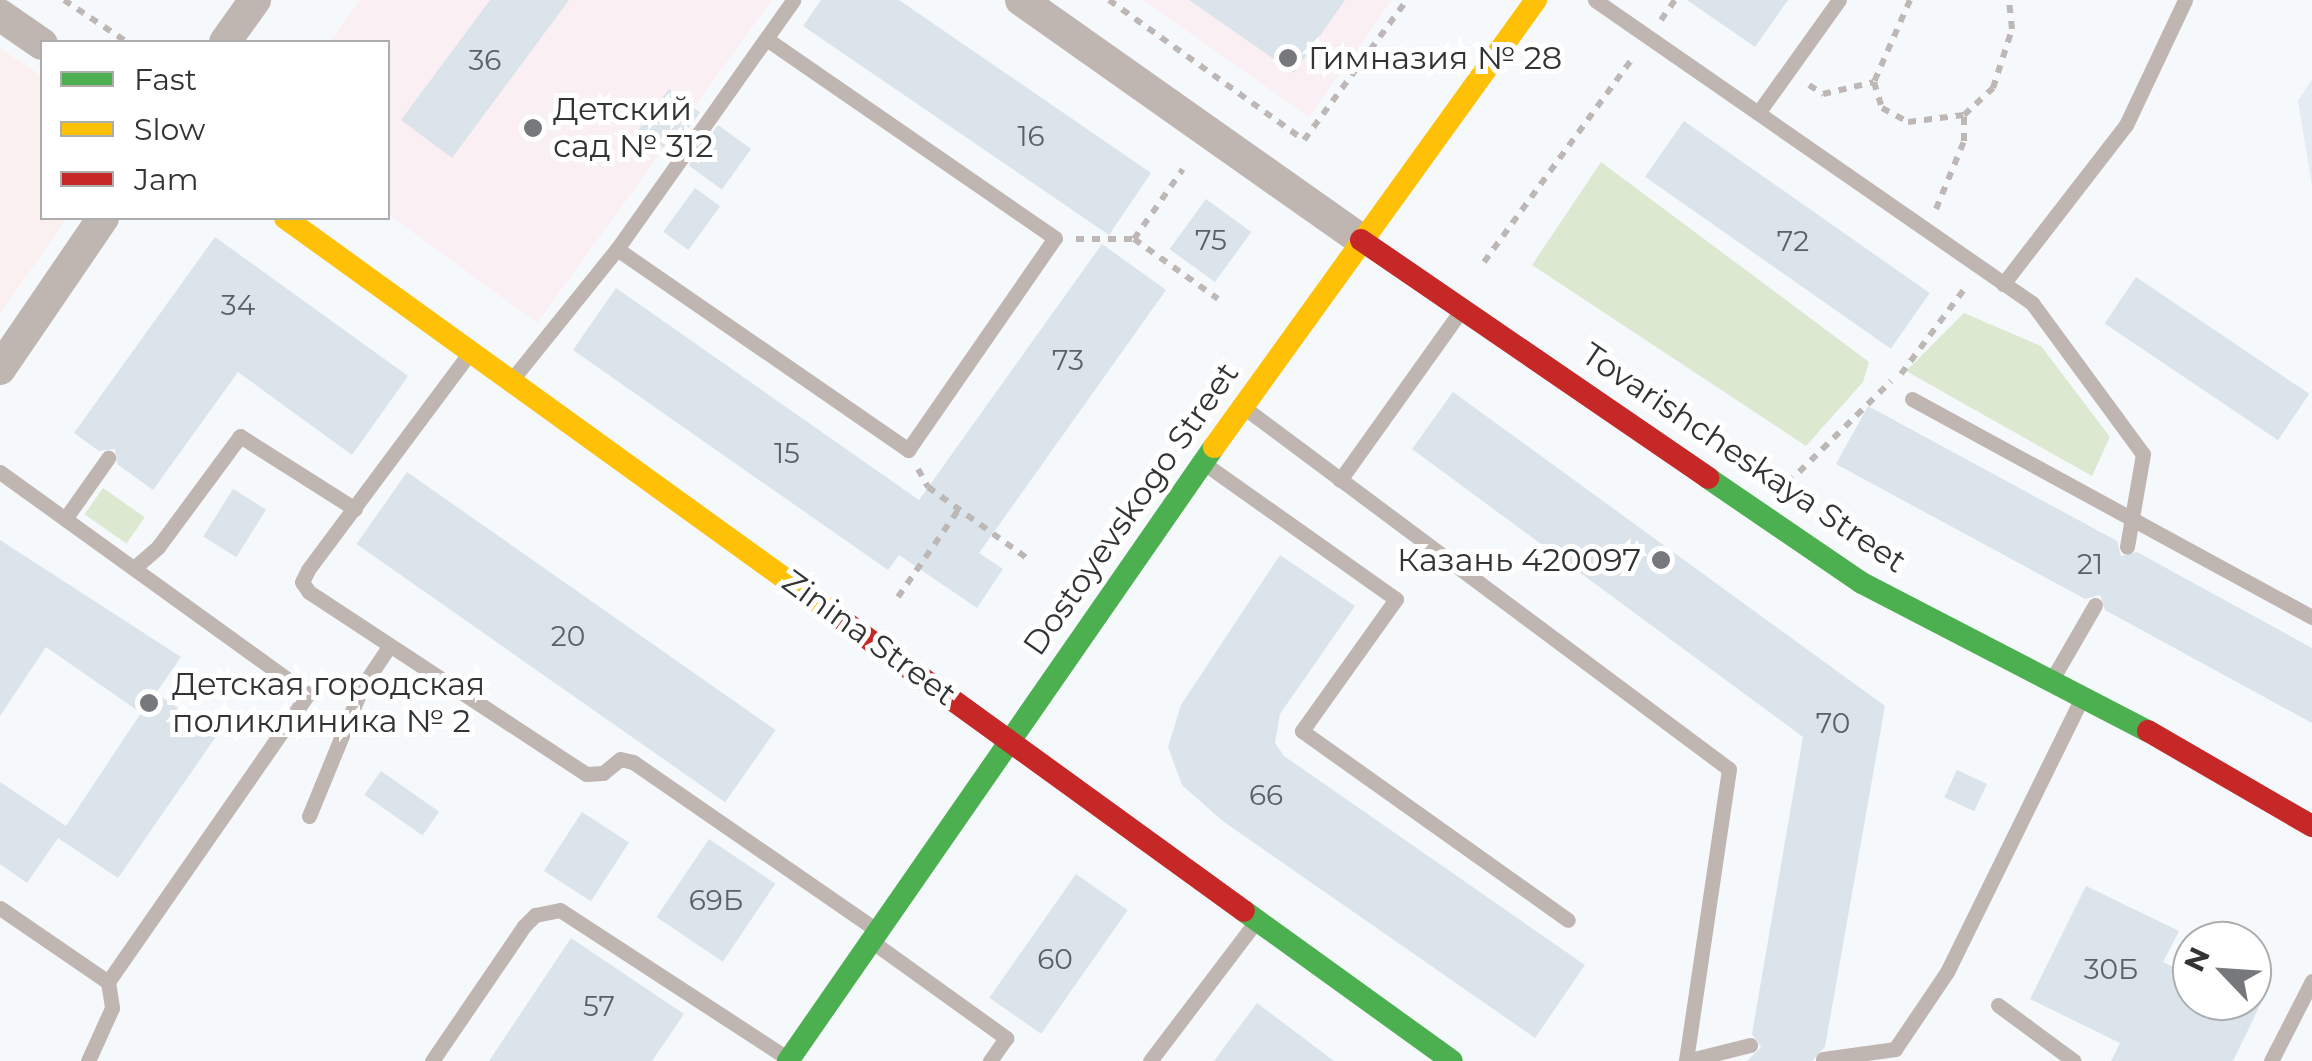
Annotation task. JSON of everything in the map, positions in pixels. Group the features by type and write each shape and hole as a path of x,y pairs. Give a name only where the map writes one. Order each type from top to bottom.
{"street":[{"path":"225,40 255,0"},
{"path":"1022,0 1362,240"},
{"name":"Dostoyevskogo Street","path":"789,1060 1242,407 1536,0"},
{"path":"0,15 40,43"},
{"path":"0,369 102,220"},
{"name":"Zinina Street","path":"288,220 509,385 1009,740 1437,1057"},
{"name":"Tovarishcheskaya Street","path":"1362,240 1862,583 2084,694 2312,826"}],"lane":[{"path":"509,385 617,249 793,0"},
{"path":"1595,0 2032,302 2143,454 2127,546"},
{"path":"1758,114 1839,0"},
{"path":"2003,284 2126,124 2185,0"},
{"path":"617,249 908,450 1054,238 767,39"},
{"path":"1340,480 1464,307"},
{"path":"468,355 302,582 388,648 586,774 603,773 620,759 633,762 874,936 1006,1038 990,1061"},
{"path":"1912,399 2312,616"},
{"path":"1242,407 1729,769 1686,1061 1750,1044"},
{"path":"134,568 158,546 240,436 355,509"},
{"path":"65,519 108,458"},
{"path":"1204,463 1396,600 1302,731 1568,920"},
{"path":"0,472 308,694 108,982 112,1008 88,1061"},
{"path":"2052,679 2095,604"},
{"path":"309,816 362,687 388,648"},
{"path":"1823,1058 1896,1048 1947,972 2084,694"},
{"path":"0,908 108,982"},
{"path":"432,1061 524,926 535,915 560,910 789,1060"},
{"path":"1150,1061 1257,921"},
{"path":"2271,1061 2312,980"},
{"path":"1998,1005 2074,1061"}],"path":[{"path":"64,0 124,40"},
{"path":"1109,0 1304,140 1408,0"},
{"path":"1484,262 1674,0"},
{"path":"1910,0 1874,82 1882,108 1908,122 1964,115 1993,88 2012,29 2009,0"},
{"path":"1788,72 1823,94 1874,82"},
{"path":"1928,230 1964,141 1964,115"},
{"path":"1134,239 1183,169"},
{"path":"1054,238 1134,239 1218,299"},
{"path":"1788,483 1906,371 1980,267"},
{"path":"908,450 928,487 1032,561"},
{"path":"898,597 959,509"}],"shaded area":[{"name":"Детский сад № 312","path":"360,0 772,0 537,323 390,215 390,40 330,40"},
{"name":"Гимназия № 28","path":"1143,0 1392,0 1309,117"},
{"path":"0,48 40,75 40,220 66,220 0,314"},
{"path":"2312,79 2312,186 2298,101"}],"green space":[{"path":"1601,162 1869,362 1863,382 1806,446 1532,265"},
{"path":"1964,313 2041,346 2110,437 2092,476 1906,371"},
{"path":"103,488 145,517 126,543 85,514"}],"building":[{"path":"490,0 569,0 452,158 401,120"},
{"path":"821,0 899,0 1151,173 1109,235 803,26"},
{"path":"1189,0 1345,0 1294,73"},
{"path":"1687,0 1788,0 1755,47"},
{"path":"669,89 700,112 670,152 639,129"},
{"path":"1684,121 1930,293 1891,349 1645,177"},
{"path":"718,125 751,149 722,190 689,165"},
{"path":"695,188 720,206 688,250 663,232"},
{"path":"1206,199 1251,232 1215,282 1170,249"},
{"path":"215,237 408,376 352,455 238,372 153,490 117,464 115,449 99,451 74,433"},
{"path":"1102,244 1166,290 979,553 1003,569 977,608 899,555 888,570 573,350 616,288 919,500"},
{"path":"2136,277 2309,394 2278,440 2105,323"},
{"path":"1453,392 1885,706 1825,1047 1812,1061 1747,1061 1761,1047 1752,1034 1803,737 1412,449"},
{"path":"1868,406 2117,541 2121,556 2137,552 2312,648 2312,723 2105,610 2100,595 2085,599 1836,464"},
{"path":"407,472 776,730 725,802 357,544"},
{"path":"233,489 266,510 236,557 203,536"},
{"name":"Детская городская поликлиника № 2","path":"0,540 181,657 156,693 217,735 118,878 58,838 27,883 0,864 0,782 66,826 141,713 46,647 0,716"},
{"path":"1280,555 1355,606 1280,714 1275,743 1284,756 1585,965 1535,1038 1224,822 1182,785 1168,747 1181,705"},
{"path":"1957,770 1987,784 1974,811 1944,797"},
{"path":"381,771 439,812 423,835 364,795"},
{"path":"582,812 629,842 591,901 544,871"},
{"path":"709,839 775,884 723,962 656,917"},
{"path":"1076,874 1128,910 1041,1034 989,998"},
{"path":"2086,886 2172,928 2172,945 2163,962 2172,966 2172,1021 2252,1021 2233,1061 2111,1061 2120,1043 2030,999"},
{"path":"571,938 684,1014 652,1061 489,1061"},
{"path":"1257,1003 1334,1061 1214,1061"}],"traffic: fast":[{"path":"788,1061 1214,447"},
{"path":"1708,478 1862,583 2148,731"},
{"path":"1244,911 1452,1061"}],"traffic: slow":[{"path":"1214,447 1536,0"},
{"path":"288,220 838,617"}],"traffic: jam":[{"path":"1361,240 1708,478"},
{"path":"838,617 1244,911"},
{"path":"2148,731 2312,826"}],"place":[{"name":"Гимназия № 28","path":"1288,58"},
{"name":"Детский сад № 312","path":"533,128"},
{"name":"Казань 420097","path":"1661,560"},
{"name":"Детская городская поликлиника № 2","path":"149,703"}]}
